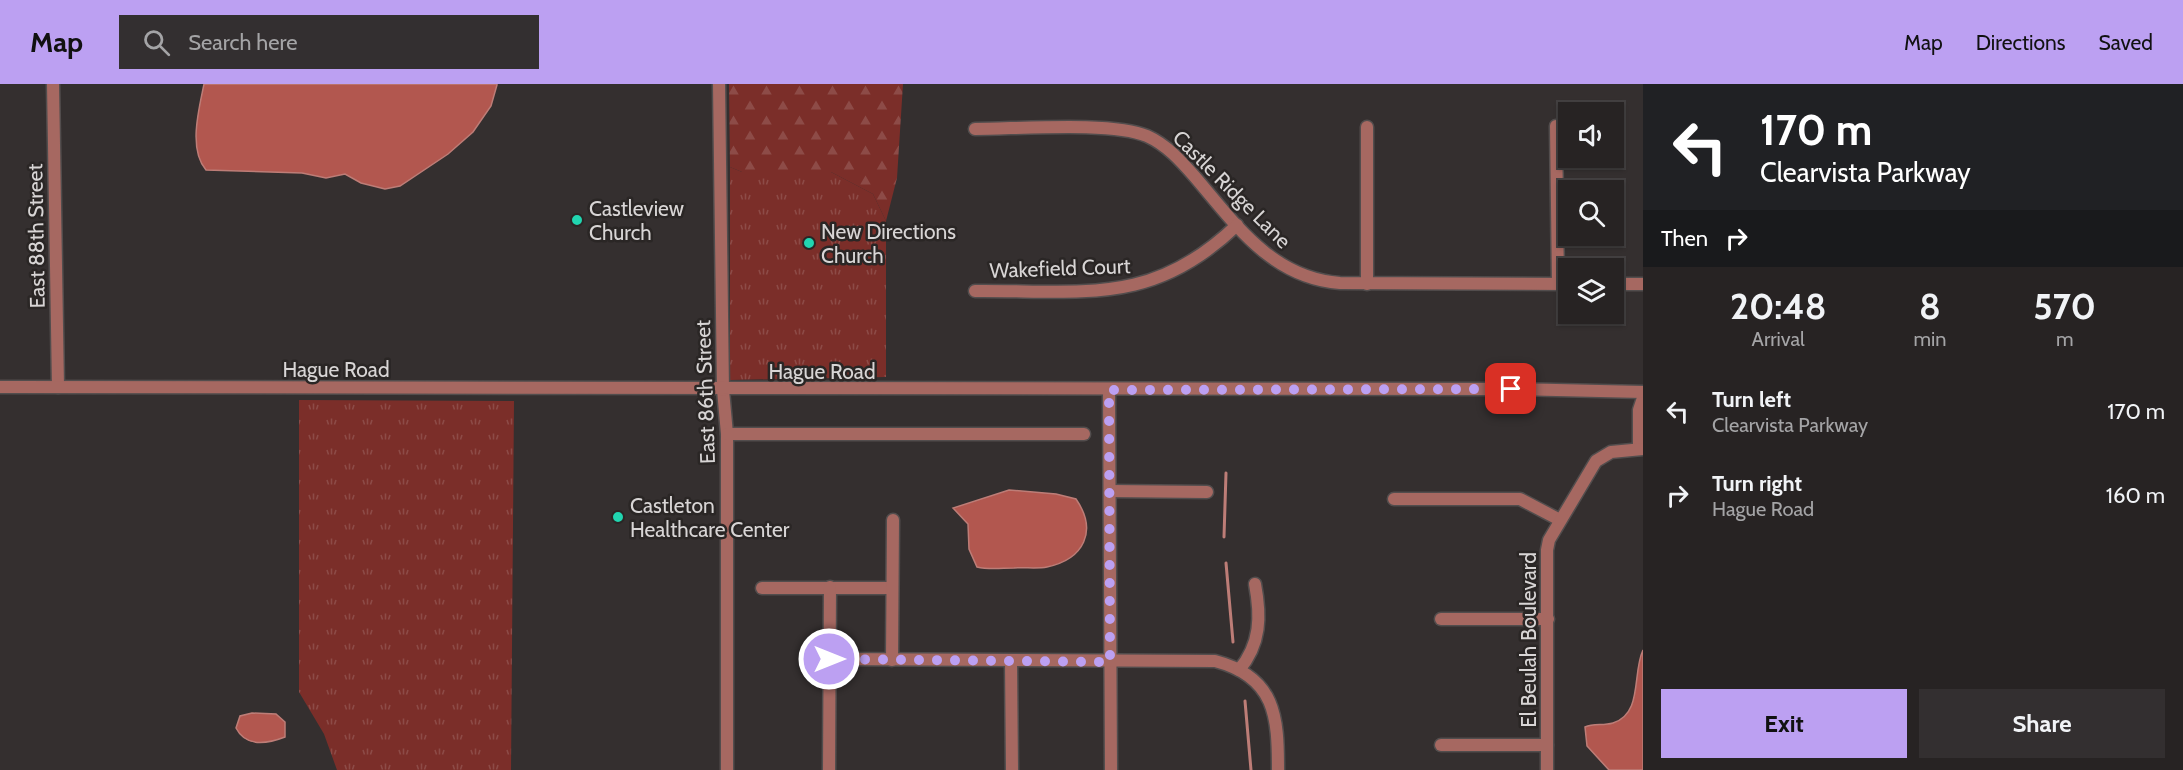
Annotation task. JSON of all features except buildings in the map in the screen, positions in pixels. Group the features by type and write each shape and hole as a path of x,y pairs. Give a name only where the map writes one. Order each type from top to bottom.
{"street":[{"name":"East 88th Street","path":"53,84 58,387"},
{"name":"East 86th Street","path":"719,84 723,390 727,434 727,770"},
{"path":"1556,126 1562,258"},
{"path":"1367,127 1367,284"},
{"name":"Castle Ridge Lane","path":"975,129 1118,129 1144,135 1159,142 1179,159 1237,225 1268,256 1293,272 1328,282 1558,284"},
{"name":"Wakefield Court","path":"975,291 1101,290 1142,284 1190,264 1211,249 1237,225"},
{"path":"1624,284 1643,284"},
{"name":"Hague Road","path":"0,387 723,390 1511,389 1643,392"},
{"path":"1109,390 1111,770"},
{"name":"El Beulah Boulevard","path":"1547,770 1546,550 1560,520 1596,461 1611,452 1641,449 1639,410 1643,398"},
{"path":"727,434 1084,434"},
{"path":"1110,491 1207,492"},
{"path":"1394,500 1520,499 1560,520"},
{"path":"892,660 893,520"},
{"path":"1239,670 1257,638 1259,622 1255,584"},
{"path":"829,770 830,587"},
{"path":"762,588 892,588"},
{"path":"1441,619 1548,619"},
{"path":"829,659 1110,662 1208,660 1239,670 1260,688 1272,706 1278,730 1278,770"},
{"path":"1011,661 1012,770"},
{"path":"1441,745 1547,745"}],"green space":[{"path":"729,84 903,84 897,178 886,221 873,194 831,172 742,172 730,167"},
{"path":"730,167 742,172 831,172 873,194 886,221 886,377 730,380"},
{"path":"299,400 514,401 511,770 337,770 324,734 299,692"}],"shaded area":[{"path":"204,84 497,85 491,106 473,132 448,154 400,186 385,189 361,183 345,174 326,178 302,173 206,170 197,151 196,140"},
{"path":"1009,490 1056,494 1076,499 1086,522 1084,542 1078,550 1060,563 1047,567 991,569 977,567 969,549 968,524 953,508"},
{"path":"1643,650 1643,770 1609,770 1587,746 1585,727 1613,723 1629,711 1633,702"},
{"path":"252,713 276,714 285,722 285,737 264,743 245,739 236,728 240,716"}],"waterway":[{"path":"1224,537 1226,473"},
{"path":"1226,563 1233,642"},
{"path":"1245,701 1251,770"}],"place":[{"name":"Castleview Church","path":"577,220"},
{"name":"New Directions Church","path":"809,243"},
{"name":"Castleton Healthcare Center","path":"618,517"}],"route":[{"path":"829,659 1110,662 1109,390 1511,389"}]}
